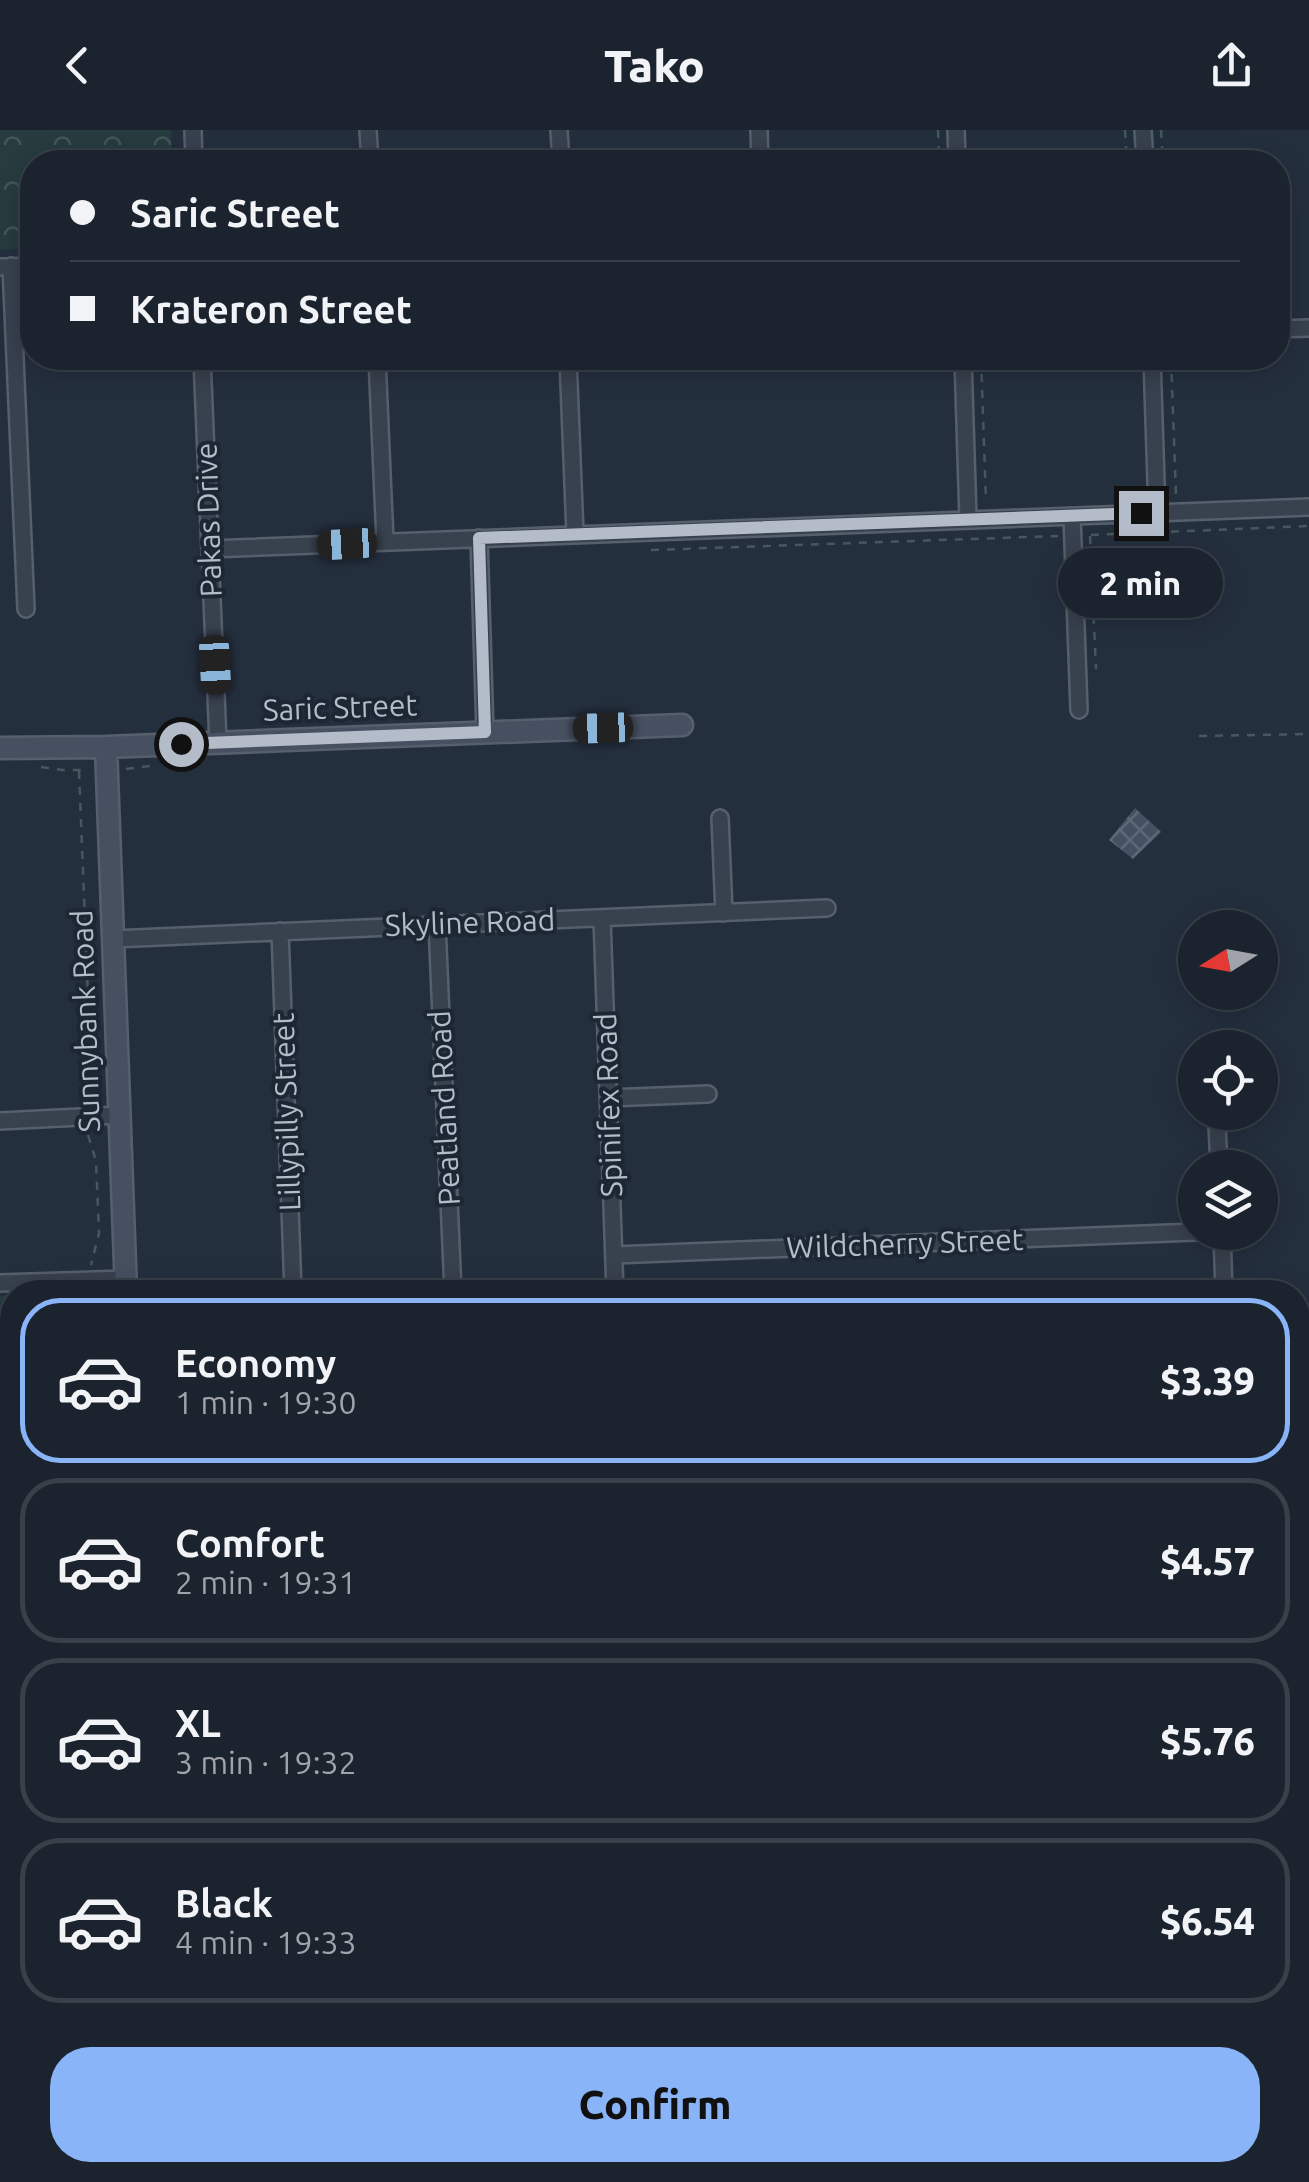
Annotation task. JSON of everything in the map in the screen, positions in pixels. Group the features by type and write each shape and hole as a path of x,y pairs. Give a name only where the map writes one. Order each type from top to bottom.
{"street":[{"path":"6,266 26,610"},
{"name":"Pakas Drive","path":"203,370 218,742"},
{"path":"378,370 385,542"},
{"path":"568,370 575,534"},
{"path":"963,370 968,519"},
{"path":"1152,370 1158,512"},
{"path":"210,549 1309,507"},
{"path":"1072,516 1079,710"},
{"path":"479,538 485,732"},
{"name":"Saric Street","path":"0,748 682,725"},
{"name":"Sunnybank Road","path":"106,747 126,1280"},
{"path":"720,818 724,912"},
{"name":"Skyline Road","path":"113,938 826,908"},
{"name":"Spinifex Road","path":"602,918 615,1280"},
{"name":"Peatland Road","path":"437,924 452,1280"},
{"name":"Lillypilly Street","path":"280,931 293,1280"},
{"path":"608,1098 708,1094"},
{"path":"0,1121 120,1115"},
{"name":"Wildcherry Street","path":"614,1255 1178,1233"},
{"path":"1223,1250 1224,1280"}],"path":[{"path":"583,371 619,370"},
{"path":"981,370 986,503"},
{"path":"1171,370 1176,495"},
{"path":"1096,669 1090,535 1309,526"},
{"path":"648,550 1073,536"},
{"path":"1199,736 1309,734"},
{"path":"80,770 91,1073 85,1117 96,1162 99,1233 91,1259 91,1280"}],"green space":[{"path":"0,130 171,130 172,150 20,150 20,249 0,250"}],"building":[{"path":"1135,808 1161,832 1133,859 1109,840"}],"route":[{"path":"181,744 485,732 479,538 1141,513"}]}
